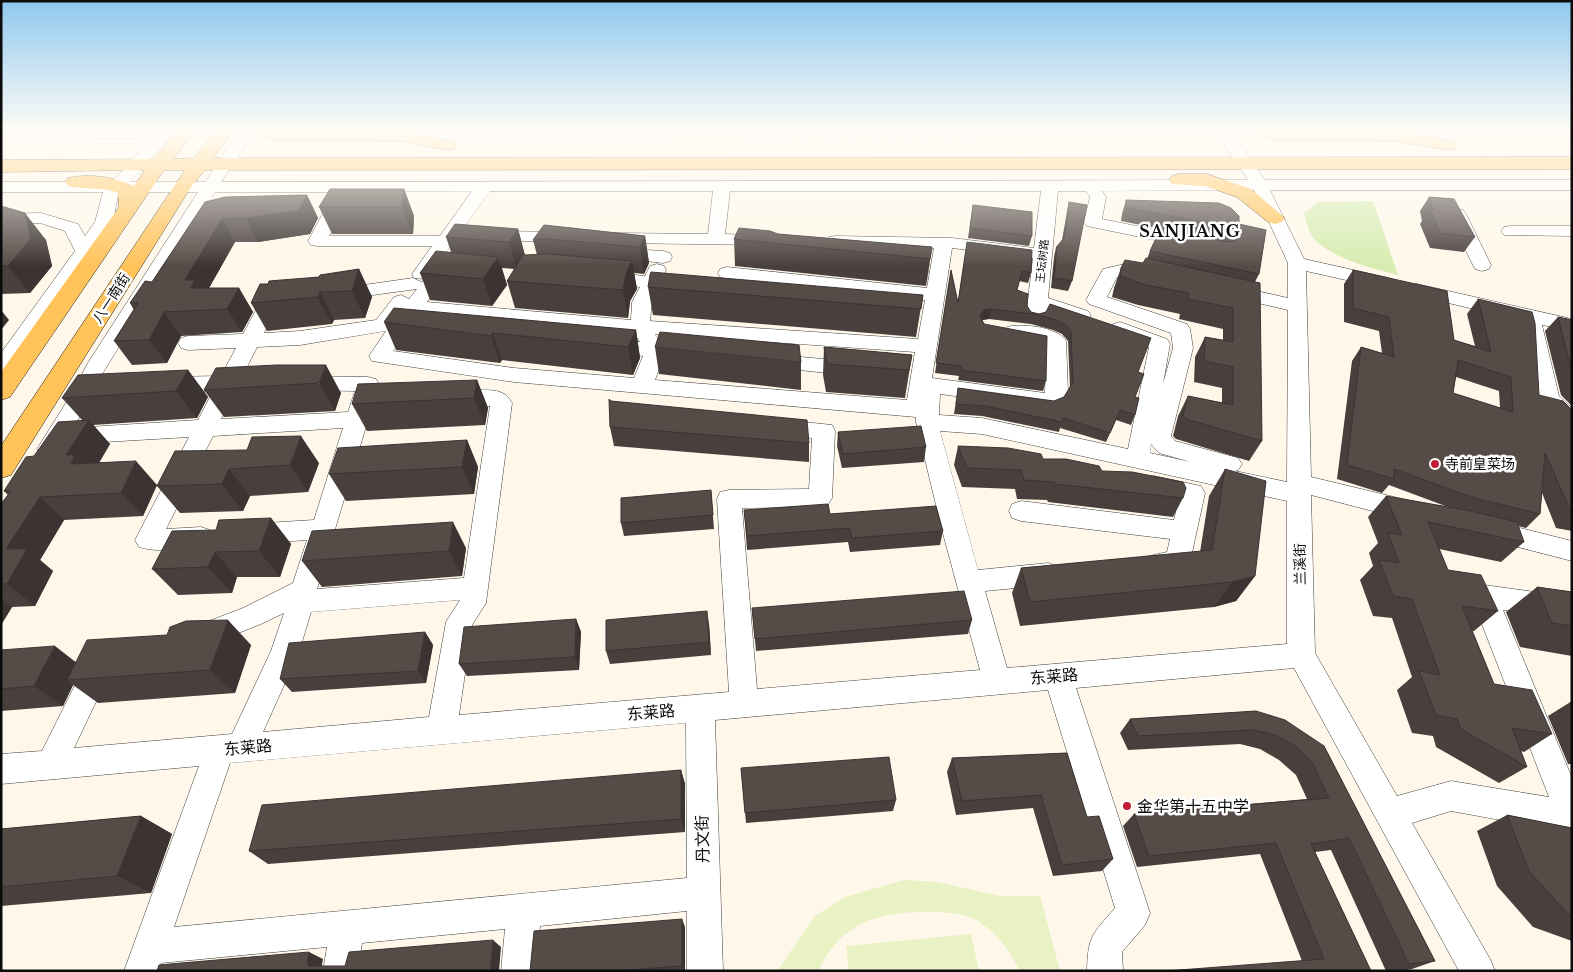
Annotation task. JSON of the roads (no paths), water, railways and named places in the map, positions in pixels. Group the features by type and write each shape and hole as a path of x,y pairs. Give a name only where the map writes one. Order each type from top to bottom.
{"main road":[{"path":"1,391 150,176"},
{"name":"八一南街","path":"1,468 190,176"},
{"path":"1014,176 1070,182 1207,180 1244,193 1275,218"},
{"path":"1,182 107,182 127,190 129,208"}],"street":[{"path":"1,369 104,222 110,194 127,176"},
{"path":"97,386 93,371 216,176"},
{"path":"1,187 183,185 1220,185 1224,176"},
{"name":"兰溪街","path":"1248,176 1275,218 1297,263 1301,655 1479,971"},
{"path":"1383,176 1440,185 1572,185"},
{"path":"333,185 340,198 317,241 452,243 525,249 543,246 671,238 716,239 737,245 784,247"},
{"path":"1440,185 1446,193 1482,265"},
{"path":"188,343 300,338 382,326 413,284 452,243 485,186"},
{"path":"716,239 722,186"},
{"name":"王坛树路","path":"1034,335 1050,186"},
{"path":"1091,186 1098,196 1094,222 1203,246"},
{"path":"1,220 41,218 72,228 84,251"},
{"path":"1510,231 1572,231"},
{"path":"655,351 640,326 642,302 655,288 663,257 671,238"},
{"path":"817,241 944,243 1042,254"},
{"path":"452,243 449,270 414,307 409,328 379,356 501,373 916,409 918,378 926,346 921,315 935,295 930,267 944,243"},
{"path":"590,244 663,257"},
{"path":"737,245 725,281 810,282 935,295"},
{"path":"1297,263 1572,325"},
{"path":"1166,277 1129,268 1110,272 1096,300 1180,329 1183,348 1159,438 1167,447 1230,464"},
{"path":"584,277 655,288"},
{"path":"346,544 320,538 148,540 269,303 413,284"},
{"path":"1213,287 1297,306"},
{"path":"1037,301 1151,339 1160,344 1136,470"},
{"path":"414,307 504,307 527,318 640,326 798,329 926,346"},
{"path":"1530,316 1549,399 1572,422"},
{"path":"501,373 518,346 527,318"},
{"path":"780,398 798,329"},
{"path":"918,378 1051,401 1057,392 1056,341 1047,336 998,329"},
{"path":"589,345 703,355"},
{"path":"642,386 655,351"},
{"path":"751,360 874,371"},
{"path":"918,378 927,422 945,454 969,582 997,681"},
{"path":"144,385 256,383"},
{"path":"146,959 231,749 284,652 368,384 284,383"},
{"path":"53,387 97,386"},
{"path":"36,469 56,437 97,386"},
{"path":"429,400 495,398 501,403 473,536 475,588 473,603 459,622 442,730"},
{"path":"56,437 205,428 360,411 400,402"},
{"path":"927,422 982,426 1136,470 1193,493 1177,562 1127,566"},
{"path":"744,704 729,499 820,498 824,431 757,425"},
{"path":"1136,470 1299,488 1431,516"},
{"path":"1021,512 1184,531"},
{"path":"1468,525 1572,551"},
{"path":"969,582 1068,572"},
{"path":"173,641 192,639 302,596 475,588"},
{"path":"1572,608 1484,596 1572,817"},
{"path":"51,764 108,649 117,648"},
{"name":"东莱路","path":"1,769 1301,655"},
{"path":"1058,676 1133,913 1105,946 1105,971"},
{"name":"丹文街","path":"700,708 705,971"},
{"path":"1390,814 1451,796 1572,817"},
{"path":"146,959 348,928 704,894"},
{"path":"519,971 524,911"},
{"path":"340,971 348,928"}],"place":[{"name":"寺前皇菜场","path":"1435,464"},
{"name":"金华第十五中学","path":"1127,806"}],"district":[{"name":"SANJIANG","path":"1190,231"}]}
